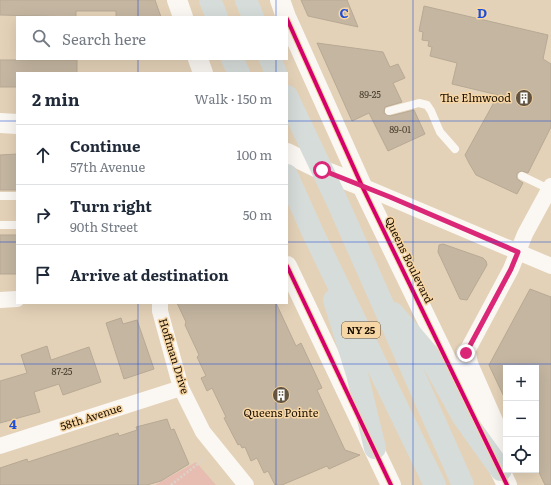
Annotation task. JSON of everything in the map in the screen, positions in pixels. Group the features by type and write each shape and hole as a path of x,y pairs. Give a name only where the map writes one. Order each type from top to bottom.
{"main road":[{"path":"210,0 217,16"},
{"path":"246,0 253,16"},
{"path":"232,60 238,72"},
{"path":"270,60 276,72"},
{"name":"NY 25","path":"288,98 379,296 463,485"},
{"name":"NY 25","path":"288,177 312,231 436,485"},
{"path":"312,231 357,374 375,448"},
{"path":"379,296 428,354 463,417 504,477"}],"street":[{"path":"177,0 183,16"},
{"name":"Queens Boulevard","path":"280,0 286,16"},
{"name":"Queens Boulevard","path":"288,20 362,186 504,477"},
{"path":"192,72 194,60"},
{"path":"198,60 203,72"},
{"path":"0,124 16,124"},
{"path":"288,153 322,170 551,266"},
{"path":"504,477 496,428 468,364 466,353 511,269 525,234 550,187"},
{"path":"288,268 375,448 391,485"},
{"path":"0,300 16,299"},
{"name":"Hoffman Drive","path":"160,304 160,311 181,388 203,432 246,485"},
{"name":"58th Avenue","path":"0,446 181,388"}],"lane":[{"path":"389,111 419,103 427,105 440,132 455,149"},
{"path":"522,176 550,187"},
{"path":"0,196 16,196"},
{"path":"0,225 16,225"}],"path":[{"path":"171,485 204,459"}],"shaded area":[{"path":"196,462 216,485 155,485"}],"building":[{"path":"0,0 155,0 161,16 116,16 116,11 76,11 76,16 0,15"},
{"path":"301,0 347,0 358,27 308,16"},
{"name":"The Elmwood","path":"424,6 548,35 543,59 551,64 551,127 528,173 522,171 517,173 517,179 523,183 517,194 476,175 465,155 498,95 452,84 457,63 430,56 432,47 428,46 429,41 422,40 423,32 419,31"},
{"path":"317,43 383,52 390,67 398,64 405,78 393,83 402,102 385,107 384,113 390,116 414,110 425,134 388,151 369,113 352,121"},
{"path":"0,60 77,60 77,72 16,72 16,87 0,87"},
{"path":"16,154 16,190 0,190 0,155"},
{"path":"0,235 16,235 16,274 0,274"},
{"path":"443,244 483,258 486,261 487,265 467,300 460,299 438,252 439,245"},
{"path":"530,289 551,297 551,485 545,485 539,472 539,365 503,365 503,395 489,365"},
{"name":"Queens Pointe","path":"177,304 276,304 296,346 301,343 322,388 317,390 345,450 360,455 329,469 327,466 282,485 275,485 268,471 264,473 257,458 251,461 245,447 242,448 240,444 238,445 224,418 226,417 212,388 207,391 201,378 206,376 197,357 199,355 185,325 186,322"},
{"path":"121,318 123,324 137,320 154,369 124,379 106,323"},
{"path":"47,346 51,360 89,347 101,382 63,395 59,384 34,392 40,412 0,423 0,381 27,373 21,355"},
{"path":"167,419 171,430 174,429 189,464 161,481 147,485 0,485 0,468 27,459 28,462 118,433 119,436 137,430 136,427"}],"cycle path":[{"path":"288,21 362,186 507,485"},
{"path":"288,268 391,485"}],"place":[{"name":"The Elmwood","path":"524,98"},
{"name":"Queens Pointe","path":"281,395"}],"route":[{"path":"322,170 390,197 518,252 511,269 466,353"}]}
